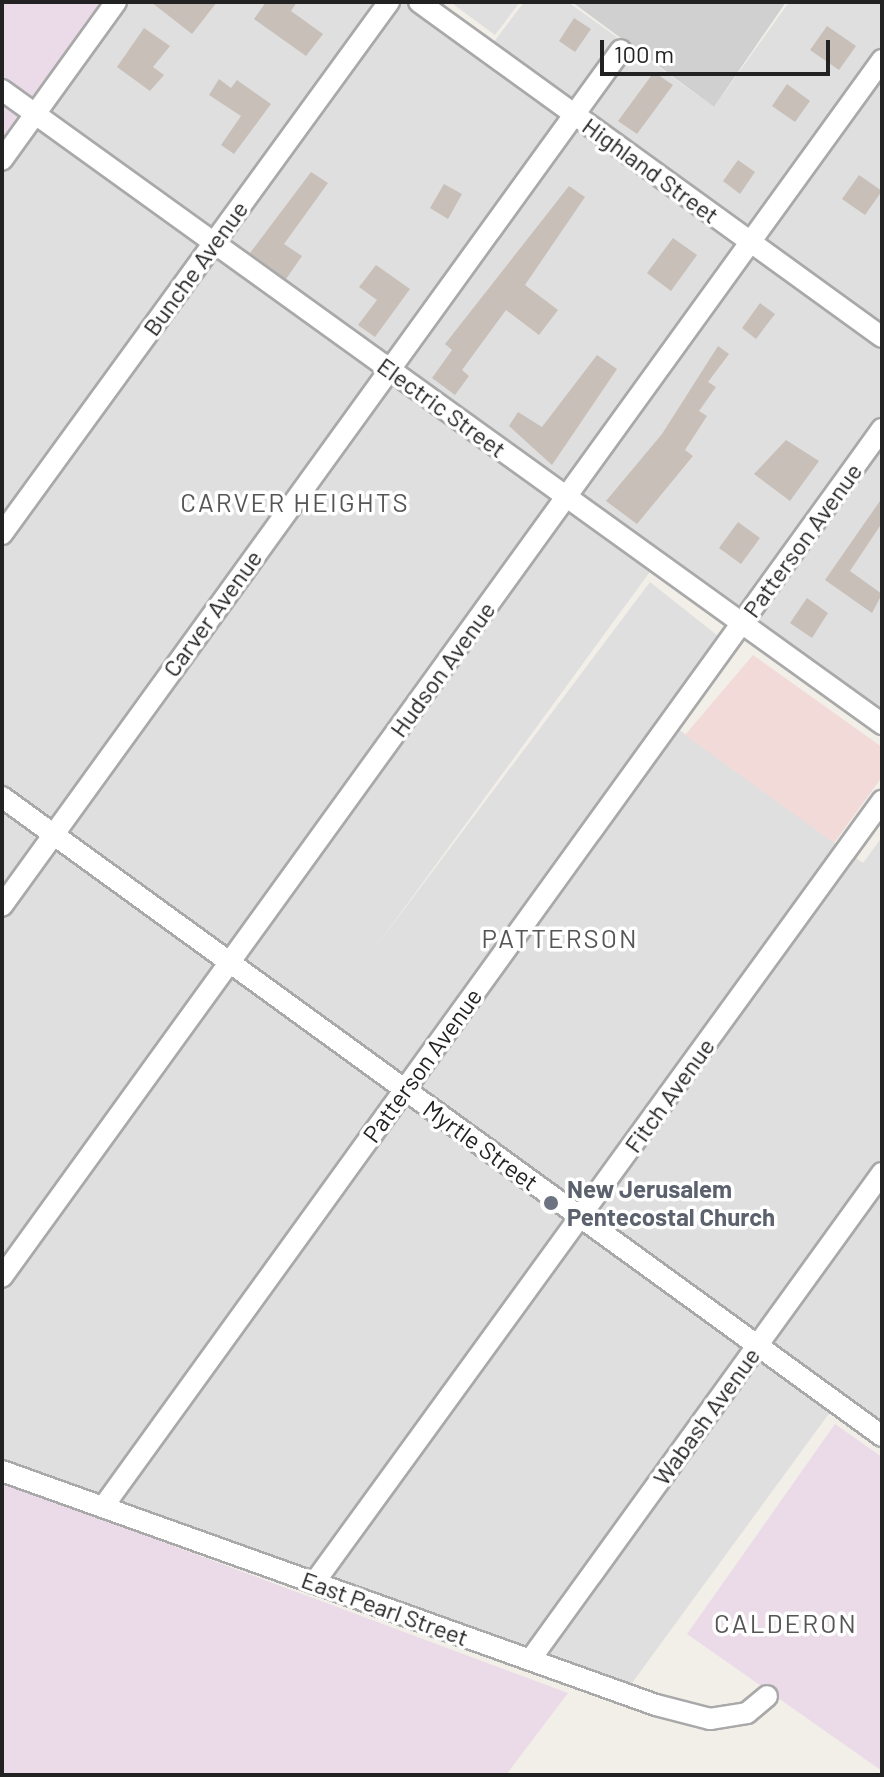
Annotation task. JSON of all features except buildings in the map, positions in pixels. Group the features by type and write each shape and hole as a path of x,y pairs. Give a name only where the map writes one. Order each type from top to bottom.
{"street":[{"path":"2,160 116,2"},
{"name":"Bunche Avenue","path":"2,534 389,2"},
{"name":"Highland Street","path":"419,2 882,337"},
{"name":"Carver Avenue","path":"2,906 572,113 621,50"},
{"name":"Hudson Avenue","path":"2,1277 882,60"},
{"name":"Electric Street","path":"2,90 882,724"},
{"name":"Patterson Avenue","path":"103,1507 882,429"},
{"name":"Myrtle Street","path":"2,797 882,1436"},
{"name":"Fitch Avenue","path":"314,1583 882,801"},
{"name":"Wabash Avenue","path":"530,1660 882,1173"},
{"name":"East Pearl Street","path":"2,1471 530,1660 710,1719 747,1713 767,1696"}],"shaded area":[{"path":"2,2 116,2 2,160"},
{"path":"116,2 419,2 487,51 524,2 568,2 714,107 789,2 882,2 882,733 652,569 375,948 650,582 718,636 660,716 863,863 882,837 882,1436 836,1404 624,1694 2,1471 2,160"},
{"path":"450,2 520,2 495,35"},
{"path":"572,2 786,2 714,107"},
{"path":"753,655 882,747 882,777 834,843 685,735"},
{"path":"835,1424 882,1457 882,1771 687,1634"},
{"path":"2,1482 568,1693 506,1775 2,1775"}],"place":[{"name":"New Jerusalem Pentecostal Church","path":"551,1203"}],"district":[{"name":"CARVER HEIGHTS","path":"295,502"},
{"name":"PATTERSON","path":"560,938"},
{"name":"CALDERON","path":"786,1623"}]}
